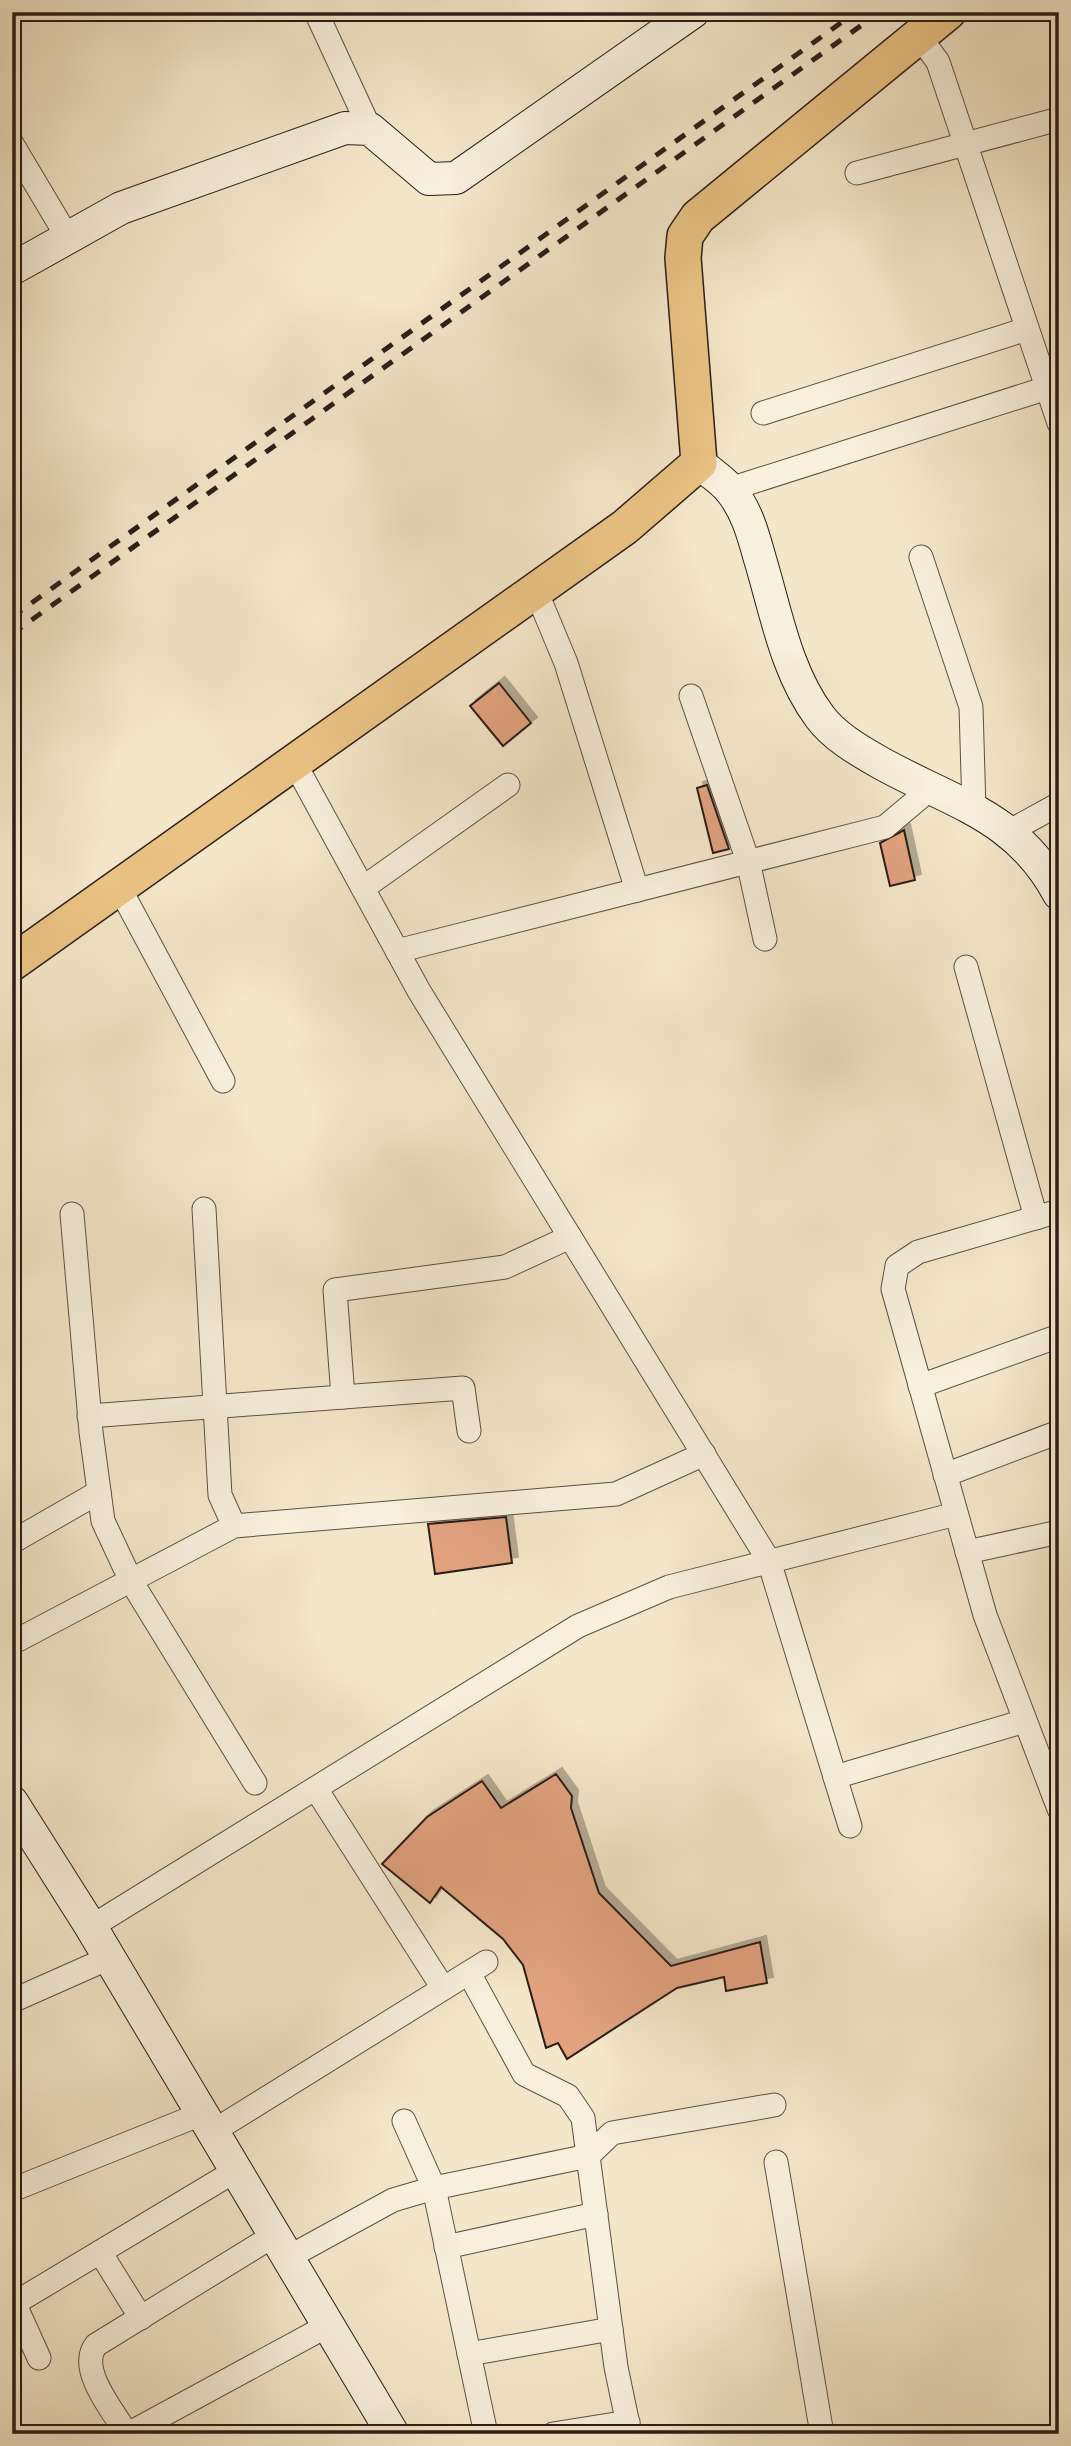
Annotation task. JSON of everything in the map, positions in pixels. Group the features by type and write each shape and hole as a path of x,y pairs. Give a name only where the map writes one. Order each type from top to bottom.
{"main road":[{"path":"12,963 625,527 699,463 683,258 685,236 698,217 948,12"}],"street":[{"path":"316,12 370,129 429,179 456,178 693,12"},
{"path":"919,36 938,62 1059,423"},
{"path":"857,173 1059,119"},
{"path":"12,269 121,208 345,128 370,129"},
{"path":"12,144 68,238"},
{"path":"763,413 1027,329"},
{"path":"730,489 1047,388"},
{"path":"699,463 730,489 748,517 798,684 821,719 855,748 929,790 974,809 1010,831 1043,865 1059,894"},
{"path":"920,556 971,707 974,809"},
{"path":"536,591 566,663 637,890"},
{"path":"691,696 748,862 765,939"},
{"path":"294,762 397,951 769,1561 850,1826"},
{"path":"363,888 508,785"},
{"path":"397,951 885,827 929,790"},
{"path":"1010,831 1059,804"},
{"path":"119,887 223,1081"},
{"path":"966,967 1036,1217"},
{"path":"204,1209 220,1495 234,1526"},
{"path":"1059,1211 918,1252 897,1266 893,1289 985,1615 1059,1809"},
{"path":"72,1214 89,1416 103,1521 131,1581 256,1783"},
{"path":"343,1397 335,1290 505,1267 570,1237"},
{"path":"920,1386 1059,1336"},
{"path":"89,1416 463,1388 469,1431"},
{"path":"945,1475 1059,1432"},
{"path":"12,1643 234,1526 616,1494 704,1454"},
{"path":"12,1542 99,1492"},
{"path":"90,1927 578,1626 669,1587 956,1514"},
{"path":"967,1552 1059,1531"},
{"path":"835,1777 1025,1721"},
{"path":"316,1788 443,1988"},
{"path":"12,1802 109,1958 393,2434"},
{"path":"12,2001 109,1958"},
{"path":"12,2190 207,2123 477,1967 524,2074 568,2096 583,2118 611,2329 629,2428 553,2434"},
{"path":"327,2326 128,2434 91,2371 89,2360 96,2345 141,2318 280,2247 393,2200 434,2188 588,2156 612,2133 774,2105"},
{"path":"404,2121 434,2188 486,2434"},
{"path":"776,2162 822,2434"},
{"path":"39,2358 13,2300 100,2252 235,2171"},
{"path":"446,2247 596,2214"},
{"path":"100,2252 141,2318"},
{"path":"469,2354 611,2329"}],"building":[{"path":"499,683 531,723 503,746 470,706"},
{"path":"707,785 729,849 713,853 697,788"},
{"path":"904,830 915,880 890,886 880,843"},
{"path":"506,1517 512,1563 435,1574 428,1524"},
{"path":"556,1774 572,1796 571,1808 599,1893 671,1966 760,1942 767,1983 726,1991 724,1977 677,1988 567,2059 558,2043 546,2048 523,1965 503,1939 441,1887 430,1903 382,1864 427,1817 482,1781 501,1808"}],"railway":[{"path":"12,617 856,12"},
{"path":"12,634 880,12"}]}
